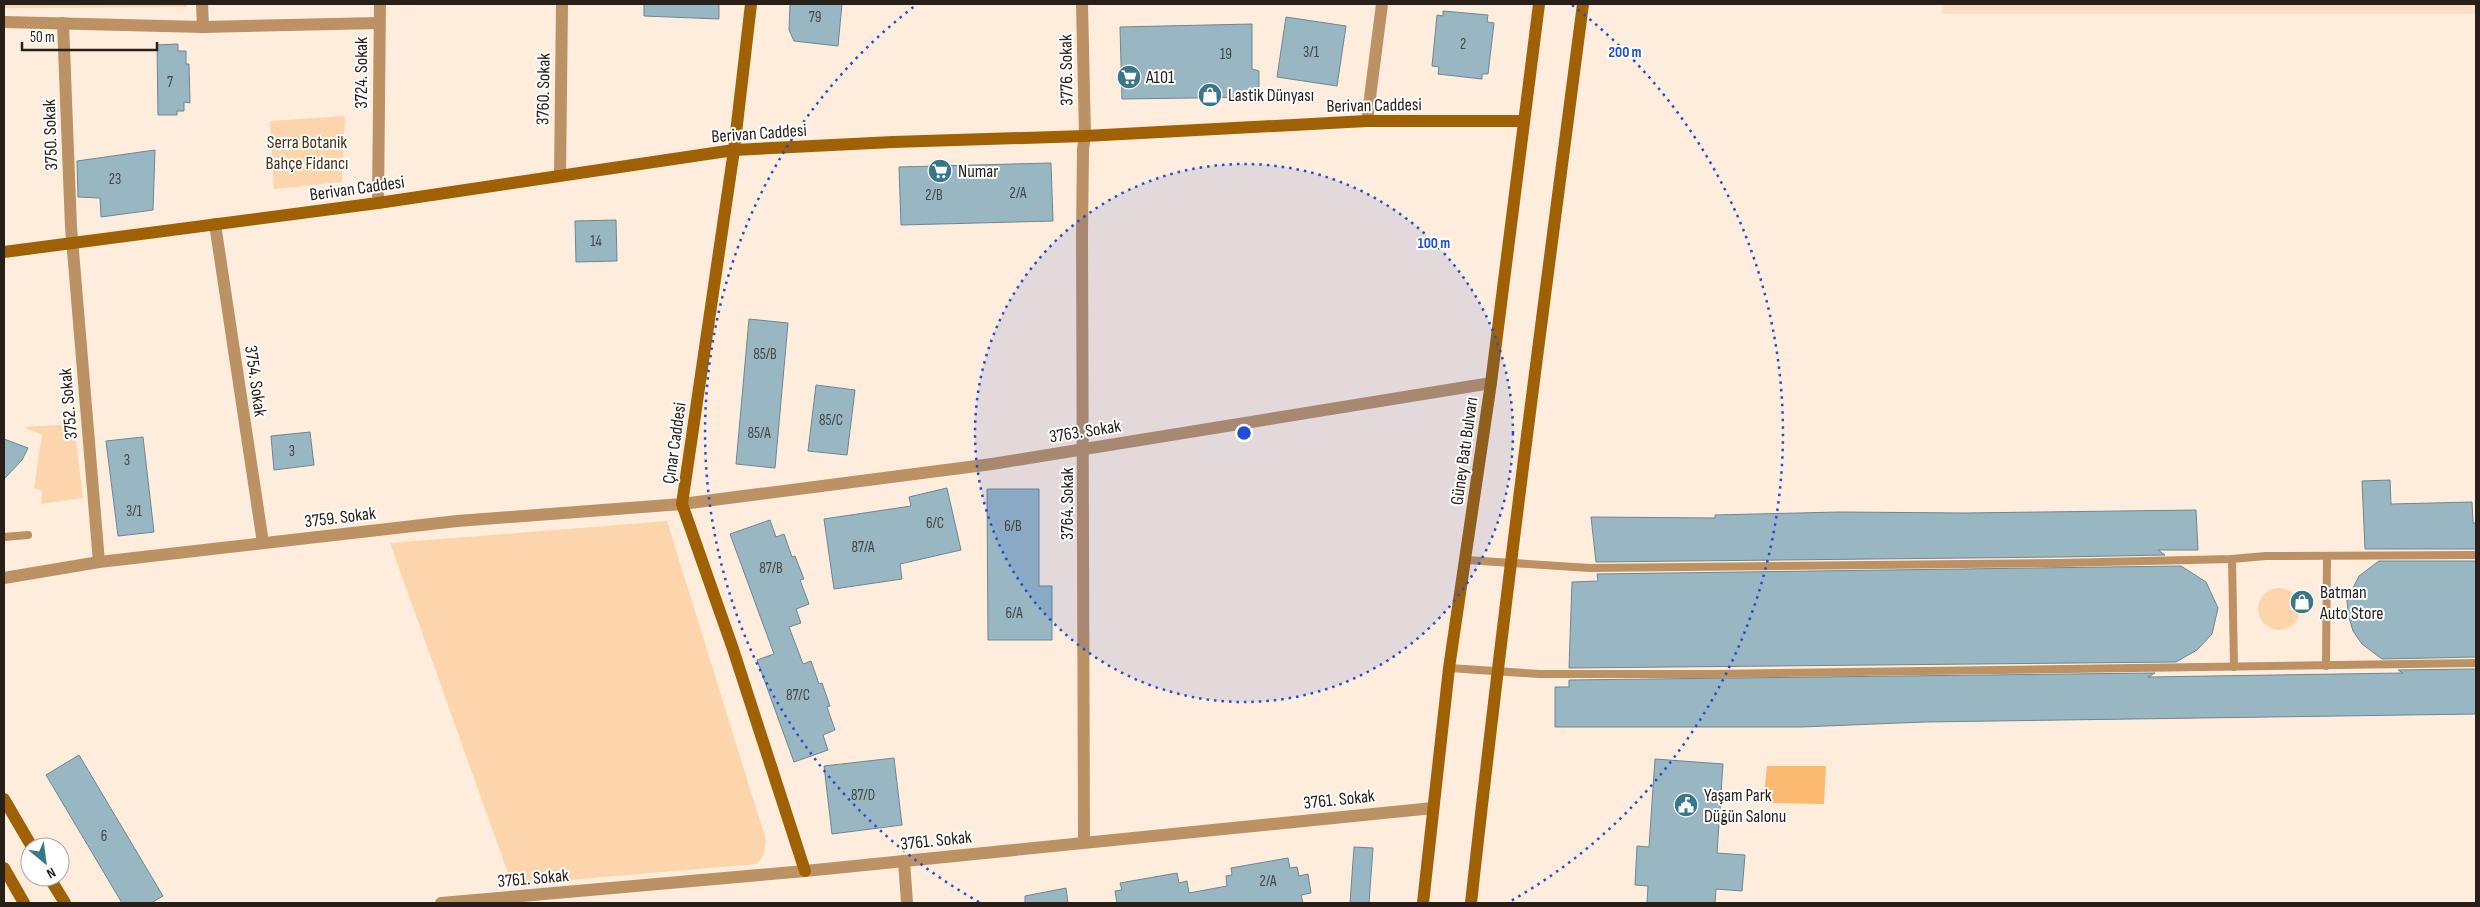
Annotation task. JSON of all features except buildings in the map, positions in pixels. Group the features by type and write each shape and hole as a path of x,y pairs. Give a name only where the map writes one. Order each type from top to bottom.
{"street":[{"path":"202,4 202,27"},
{"name":"3724. Sokak","path":"378,203 380,4"},
{"name":"3760. Sokak","path":"560,175 562,4"},
{"name":"Çınar Caddesi","path":"751,4 734,150 682,504 733,649 805,871"},
{"name":"3776. Sokak","path":"1082,4 1085,136"},
{"path":"1367,121 1382,4"},
{"name":"Güney Batı Bulvarı","path":"1423,903 1449,668 1491,383 1539,4"},
{"path":"1472,903 1496,672 1512,563 1583,4"},
{"path":"4,22 202,27 379,23"},
{"name":"3750. Sokak","path":"63,23 73,244"},
{"name":"Berivan Caddesi","path":"4,252 378,203 734,150 893,142 1085,136 1367,121 1524,121"},
{"name":"3764. Sokak","path":"1084,842 1082,236 1083,149 1085,136"},
{"name":"3754. Sokak","path":"216,224 263,543"},
{"name":"3752. Sokak","path":"73,244 99,562"},
{"name":"3763. Sokak","path":"682,504 992,464 1491,383"},
{"name":"3759. Sokak","path":"4,578 99,562 457,521 682,504"},
{"path":"4,799 26,837"},
{"name":"3761. Sokak","path":"441,903 805,871 1433,808"},
{"path":"904,861 906,903"},
{"path":"4,868 24,903"},
{"path":"55,887 65,903"}],"lane":[{"path":"4,537 28,535"},
{"path":"1466,560 1590,568 2232,559 2266,556 2327,558 2476,556"},
{"path":"2326,666 2327,558"},
{"path":"2232,559 2234,667"},
{"path":"1449,668 1539,674 1714,674 2476,663"}],"shaded area":[{"path":"1944,4 2476,4 2476,14 1942,14"},
{"path":"1767,766 1826,766 1824,804 1763,803"}],"green space":[{"path":"4,4 187,4 187,7 4,8"},
{"name":"Serra Botanik Bahçe Fidancı","path":"345,116 342,182 274,189 270,121"},
{"path":"74,424 83,498 41,504 42,491 34,488 42,435 24,427"},
{"path":"667,521 766,840 764,855 757,864 522,884 513,881 509,876 390,543"},
{"path":"2279,588 2294,594 2300,609 2294,624 2279,630 2264,624 2258,609 2264,594"}],"place":[{"name":"A101","path":"1129,77"},
{"name":"Lastik Dünyası","path":"1210,95"},
{"name":"Numar","path":"940,171"},
{"name":"Batman Auto Store","path":"2302,602"},
{"name":"Yaşam Park Düğün Salonu","path":"1686,805"}]}
